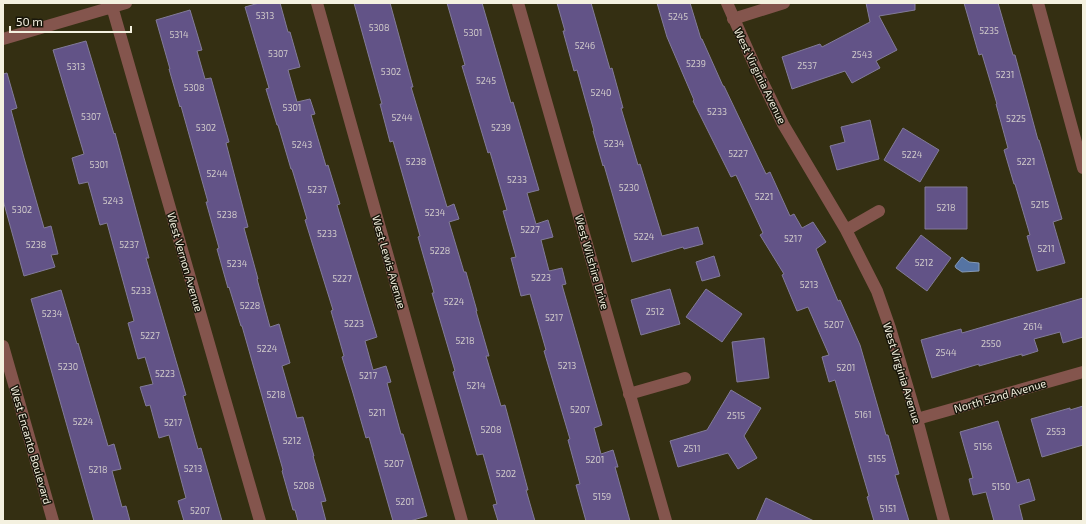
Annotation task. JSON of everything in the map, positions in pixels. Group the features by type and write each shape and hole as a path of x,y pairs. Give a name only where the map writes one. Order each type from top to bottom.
{"street":[{"path":"3,39 112,5 126,3"},
{"name":"West Lewis Avenue","path":"317,3 462,521"},
{"name":"West Wilshire Drive","path":"518,3 666,521"},
{"name":"West Virginia Avenue","path":"727,3 733,19 783,124 846,230 877,291 890,328 917,419 944,521"},
{"path":"733,19 784,3"},
{"path":"1038,3 1083,168"},
{"name":"West Vernon Avenue","path":"112,5 260,521"},
{"path":"846,230 879,212"},
{"name":"West Encanto Boulevard","path":"3,346 53,521"},
{"name":"North 52nd Avenue","path":"917,419 1083,372"},
{"path":"629,394 685,378"}],"water":[{"path":"962,257 969,262 979,263 979,271 962,272 956,268 955,266"}],"building":[{"path":"259,3 280,3 288,32 290,32 300,67 288,70 297,102 310,99 315,114 311,115 326,166 328,165 340,204 337,205 377,337 365,341 373,370 386,366 391,382 387,383 401,434 403,434 427,516 410,521 393,521 369,437 366,438 342,357 344,356 331,311 333,310 305,220 307,219 292,169 266,89 269,88 245,7"},
{"path":"354,3 390,3 413,87 411,87 447,207 454,204 459,219 449,222 464,272 466,272 489,356 486,356 501,406 505,405 535,521 498,521 493,505 497,504 483,454 477,455 453,372 455,371 432,293 434,293 418,237 420,236 393,141 390,142 380,104 382,104"},
{"path":"447,3 482,3 511,103 513,102 539,190 527,193 536,224 548,220 553,237 541,240 549,271 562,268 566,284 562,285 602,425 594,428 601,454 613,450 618,467 615,467 630,521 586,521 576,485 580,484 568,440 570,439 544,351 546,350 530,294 521,296 511,258 516,257 503,211 507,210 462,66 465,65"},
{"path":"557,3 591,3 610,69 612,68 623,108 621,108 638,165 640,164 662,236 698,227 703,244 684,249 683,247 632,262 604,165 603,166 577,70 574,71"},
{"path":"657,3 690,3 701,39 766,174 770,172 790,216 794,214 802,228 813,222 826,242 816,249 838,301 840,300 860,345 899,474 895,475 909,521 874,521 867,497 869,496 835,380 829,382 822,357 829,355 808,307 797,311 782,275 784,274 760,235 763,233 736,175 731,177 693,101 694,100 667,37"},
{"path":"866,3 915,3 915,10 879,16 897,50 876,61 880,68 852,83 845,71 792,89 782,57 820,44 822,47 870,22"},
{"path":"964,3 998,3 1013,55 1015,55 1038,140 1062,219 1053,222 1065,263 1037,271 1027,236 1030,235 1004,150 1008,148 997,104 982,54 979,55"},
{"path":"190,10 202,50 197,51 205,79 211,78 229,142 226,143 248,227 244,228 270,327 279,324 290,363 282,366 297,418 303,417 326,501 321,502 326,521 298,521 295,510 293,510 242,326 229,287 228,288 217,249 219,248 206,202 208,202 169,69 156,20"},
{"path":"86,41 114,134 115,133 149,258 146,258 186,395 183,396 198,449 201,448 222,521 184,521 178,501 186,498 169,435 159,438 150,405 146,406 140,387 153,384 145,357 138,359 128,323 134,321 107,223 100,225 88,182 79,184 72,158 84,154 53,50"},
{"path":"7,73 17,108 11,110 24,158 44,228 51,226 58,254 51,255 55,267 24,276 3,200 3,74"},
{"path":"870,120 879,159 837,170 830,146 845,142 841,127"},
{"path":"903,128 939,150 920,182 884,160"},
{"path":"925,187 967,187 967,229 925,229"},
{"path":"921,235 951,258 927,291 896,268"},
{"path":"714,256 720,276 702,281 696,262"},
{"path":"670,289 680,324 641,335 631,300"},
{"path":"706,289 742,314 722,342 686,317"},
{"path":"61,290 108,446 114,444 121,469 112,471 122,507 126,506 130,521 94,521 31,299"},
{"path":"1083,298 1083,337 1063,343 1060,332 1034,339 1038,351 979,366 979,364 932,378 921,340 961,329 962,333"},
{"path":"764,338 769,378 737,382 732,342"},
{"path":"731,390 761,408 744,436 757,458 738,469 728,453 678,467 670,441 707,430"},
{"path":"1083,406 1083,445 1042,457 1031,419 1070,408 1070,410"},
{"path":"998,421 1017,483 1029,479 1035,500 1019,505 1023,521 994,521 986,492 973,495 969,479 973,478 960,432"},
{"path":"766,498 814,521 756,521"}]}
